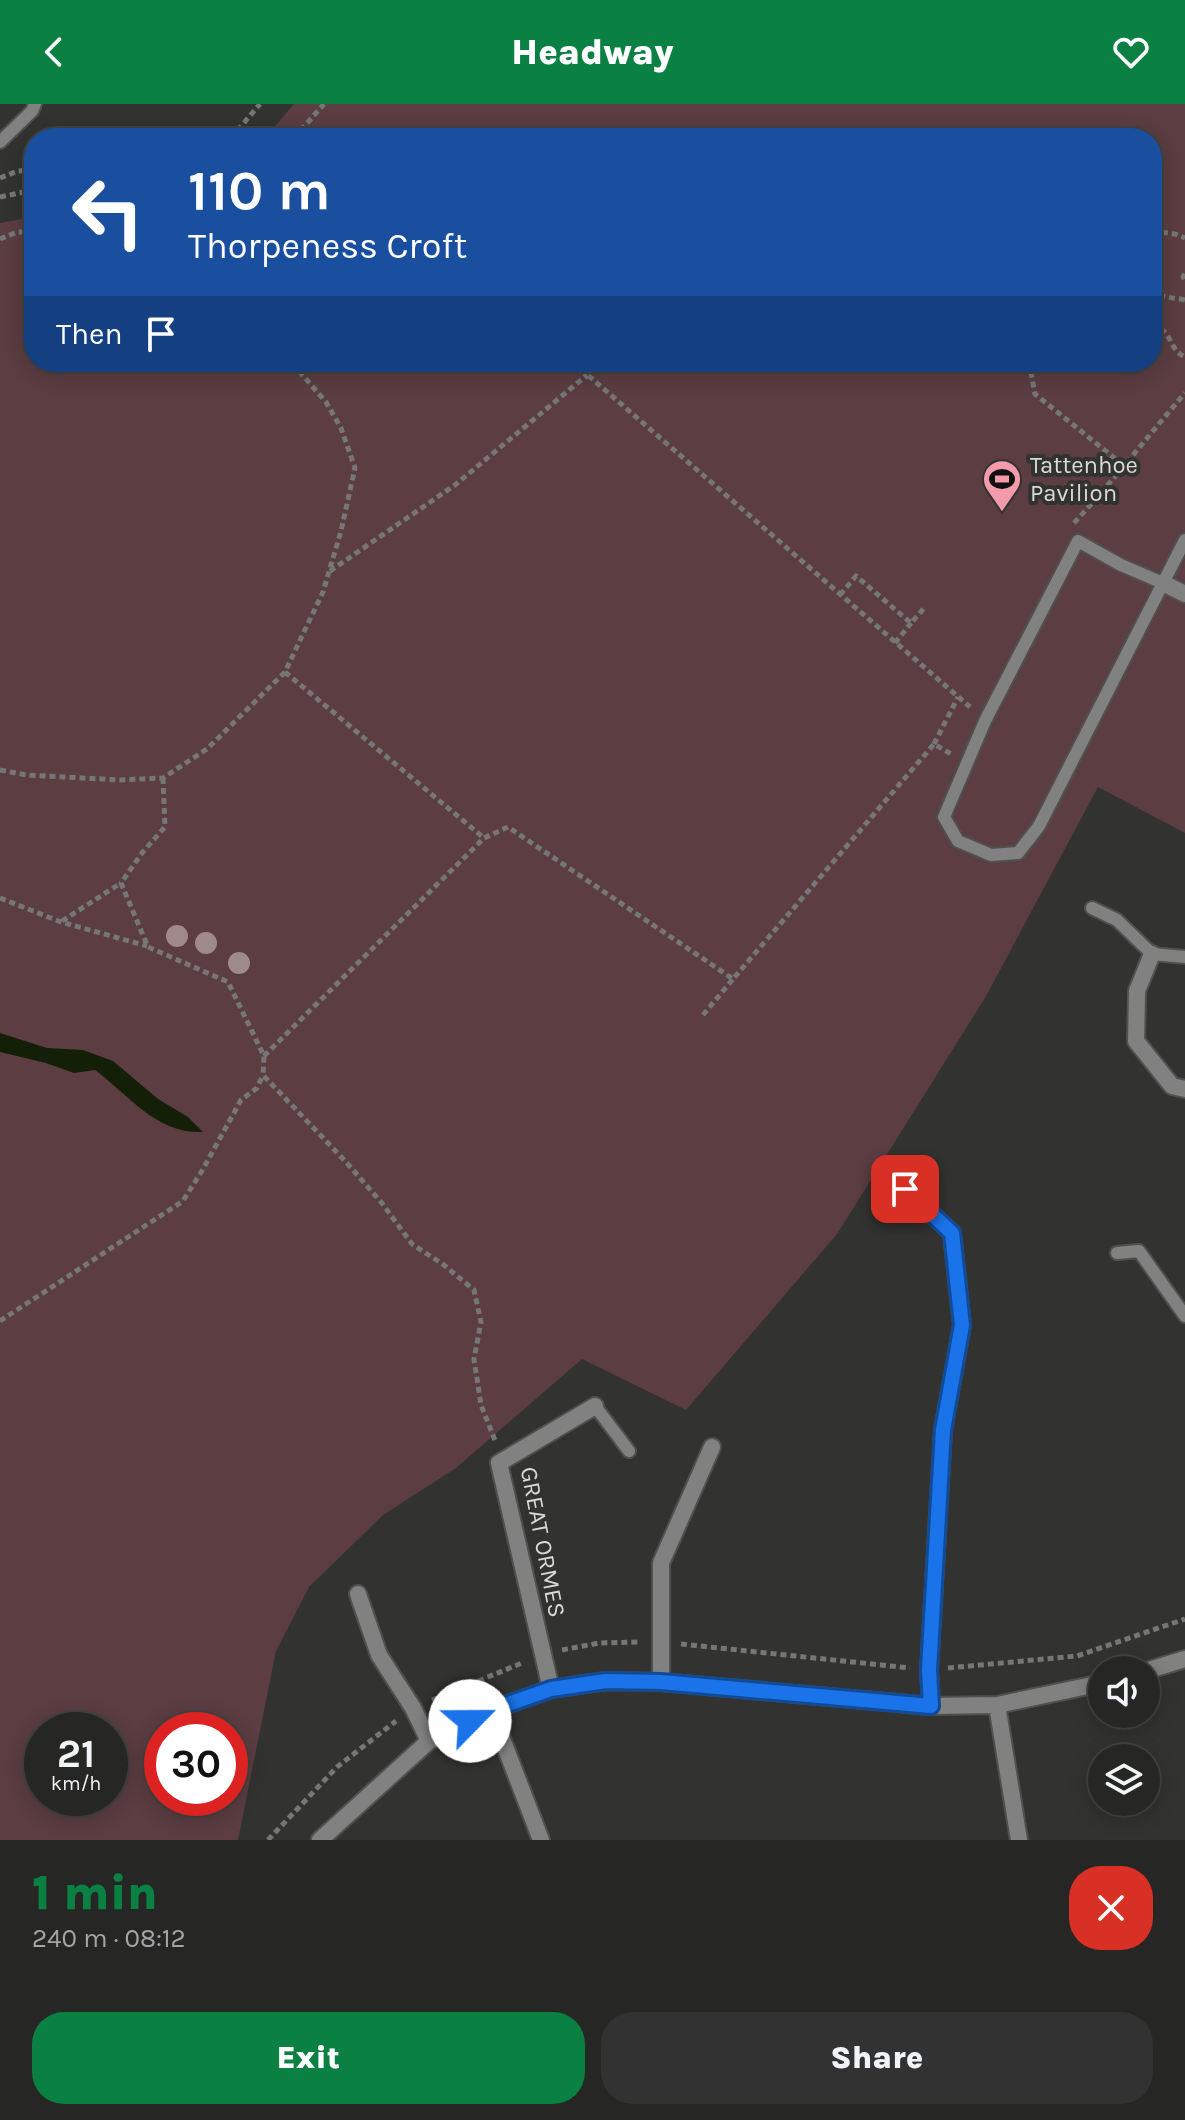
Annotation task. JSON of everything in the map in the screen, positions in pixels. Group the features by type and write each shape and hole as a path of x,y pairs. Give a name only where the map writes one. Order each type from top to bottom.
{"street":[{"path":"1163,583 1185,594"},
{"path":"1152,954 1137,991 1136,1041 1172,1086 1185,1089"},
{"path":"905,1189 952,1233 962,1325 943,1430 929,1670 931,1706"},
{"name":"GREAT ORMES","path":"551,1689 499,1463 595,1406"},
{"path":"661,1682 661,1563 712,1447"},
{"path":"358,1594 379,1655 413,1708 429,1741"},
{"path":"1160,1667 1185,1659"},
{"path":"320,1840 429,1741 491,1710 551,1689 606,1681 661,1682 931,1706 997,1705 1088,1686"},
{"path":"997,1705 1019,1840"},
{"path":"491,1710 541,1840"}],"lane":[{"path":"0,142 32,111 35,104"},
{"path":"1163,583 1121,565 1078,541 985,721 944,817 958,841 991,855 1018,853 1039,826 1185,540"},
{"path":"1092,908 1117,920 1152,954 1185,957"},
{"path":"1117,1253 1139,1251 1185,1316"},
{"path":"595,1406 629,1451"}],"path":[{"path":"240,128 260,104"},
{"path":"303,128 324,104"},
{"path":"0,178 24,171"},
{"path":"0,197 24,192"},
{"path":"0,239 24,232"},
{"path":"1162,232 1185,238"},
{"path":"1185,274 1185,281"},
{"path":"1162,296 1185,300"},
{"path":"1162,329 1167,332 1173,347 1185,357"},
{"path":"0,770 26,775 121,780 163,778 207,749 285,672 323,592 355,468 341,428 326,402 300,372"},
{"path":"584,372 985,721"},
{"path":"1031,372 1035,394 1123,465"},
{"path":"329,572 455,485 587,375"},
{"path":"1078,541 1066,531 1113,481 1185,393"},
{"path":"840,595 856,576 911,623"},
{"path":"895,643 924,608"},
{"path":"285,672 484,838"},
{"path":"703,1015 934,744 958,697"},
{"path":"934,744 966,763"},
{"path":"61,922 121,883 165,827 163,778"},
{"path":"264,1056 484,838 508,827 733,979"},
{"path":"121,883 148,947"},
{"path":"0,898 61,922 148,947 228,982 264,1056 263,1075 257,1088 241,1100 183,1201 0,1321"},
{"path":"263,1075 381,1202 412,1244 474,1290 481,1322 474,1359 481,1405 497,1443 499,1463"}],"shaded area":[{"path":"294,104 1185,104 1185,833 1098,787 985,998 837,1234 686,1410 582,1359 456,1468 383,1515 309,1587 276,1651 248,1790 248,1712 144,1712 144,1816 243,1816 238,1840 0,1840 0,223 24,219 24,372 1162,372 1162,128 274,128"},
{"path":"0,1033 47,1048 83,1050 113,1061 158,1099 188,1117 203,1132 186,1131 157,1120 95,1070 74,1073 0,1052"}],"place":[{"name":"Tattenhoe Pavilion","path":"1002,513"}],"route":[{"path":"470,1721 491,1710 551,1689 606,1681 661,1682 931,1706 929,1670 943,1430 962,1325 952,1233 905,1189"}]}
